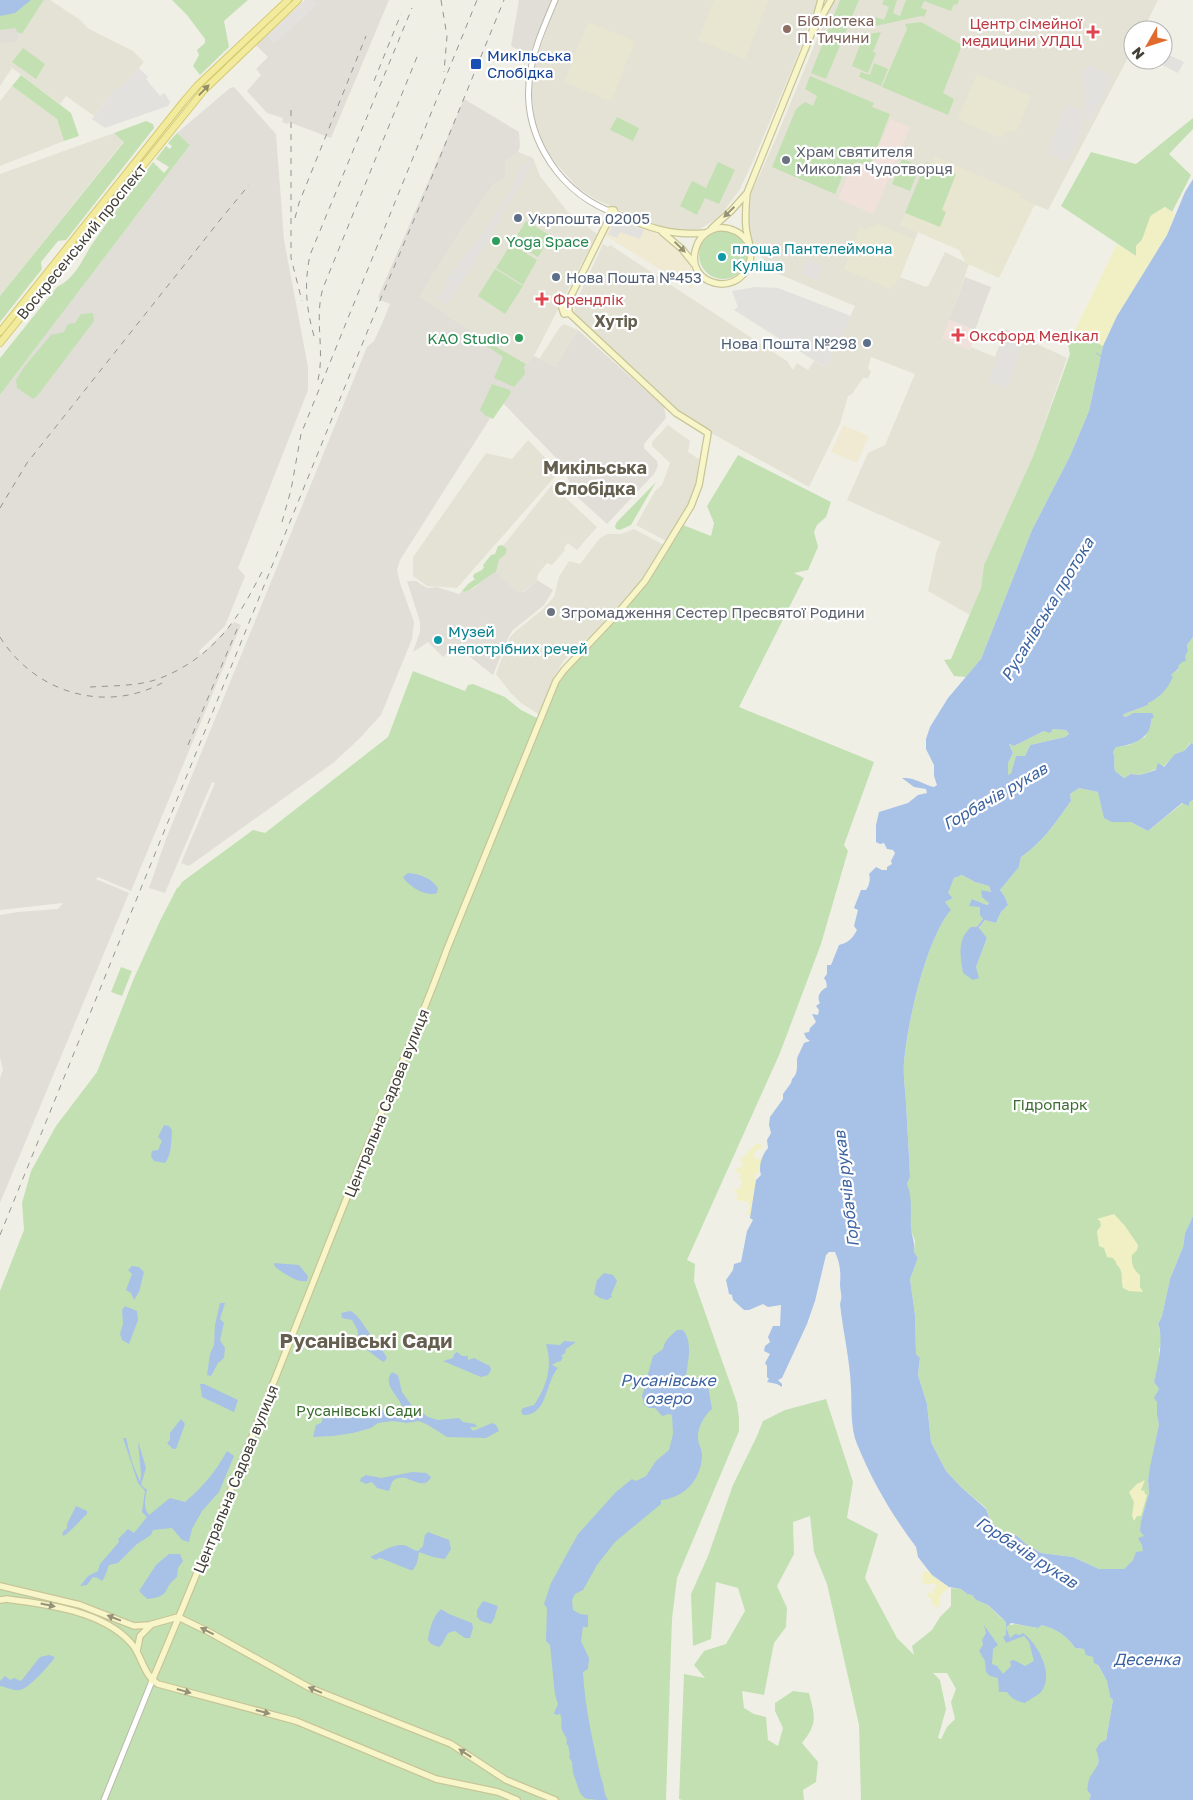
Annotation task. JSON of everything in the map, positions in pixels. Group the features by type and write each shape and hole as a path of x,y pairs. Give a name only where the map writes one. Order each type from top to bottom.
{"main road":[{"name":"Воскресенський проспект","path":"0,332 158,133 198,86 288,0"},
{"name":"Воскресенський проспект","path":"0,342 204,90 298,0"},
{"path":"660,231 682,249 701,276 713,283 726,284 733,282 744,273 748,267 751,249 745,220 748,193 812,32 821,0"},
{"path":"812,32 830,0"},
{"path":"696,267 694,252 698,242 748,193"},
{"path":"612,214 660,231 680,235 726,228 735,231 750,243"},
{"name":"Центральна Садова вулиця","path":"152,1681 205,1555 358,1169 556,681 645,581 694,498 699,485 708,433 676,414 567,309 612,214"},
{"path":"0,1586 80,1605 134,1626 152,1624 178,1617 310,1688 451,1744 506,1780 555,1800"},
{"path":"0,1600 7,1599 42,1604 82,1614 100,1621 123,1634 137,1651 152,1681 158,1684 296,1721 436,1779 498,1792 517,1800"},
{"path":"137,1651 140,1636 152,1624"}],"street":[{"path":"555,0 536,47 531,67 528,92 533,125 541,149 564,181 588,201 612,214"},
{"name":"Центральна Садова вулиця","path":"104,1800 152,1681"}],"shaded area":[{"path":"44,0 50,0 79,19 89,29 133,51 144,62 121,88 105,101 94,116 66,96 60,104 12,68 0,86 0,44 17,42 20,33 22,34"},
{"path":"305,0 389,0 331,138 289,122 288,124 282,122 283,118 267,113 247,91 261,75 256,69 268,57 256,45"},
{"path":"306,0 313,0 317,5 274,44 267,35"},
{"path":"519,0 552,0 529,56 511,46"},
{"path":"557,0 818,0 795,62 754,159 740,189 716,219 700,229 685,231 662,229 595,199 578,188 544,149 535,124 531,89 532,71"},
{"path":"714,0 768,0 745,59 698,40"},
{"path":"833,0 1158,0 1148,20 1123,20 1123,67 1048,210 926,162 901,225 918,232 900,277 926,287 929,285 945,252 969,264 943,338 970,350 971,347 995,357 1005,329 1067,358 1034,454 984,565 981,588 970,615 928,591 937,550 941,542 847,500 868,453 885,445 915,374 871,357 868,368 871,372 868,378 863,378 852,394 848,396 840,424 809,487 682,417 643,382 644,378 574,312 575,304 603,244 608,247 610,245 787,361 793,370 797,363 808,370 814,361 826,368 855,306 776,273 756,251 752,243 749,227 751,194"},
{"path":"588,22 635,41 611,101 564,82"},
{"path":"16,27 20,33 17,42 0,44 0,30"},
{"path":"1173,57 1184,62 1178,73 1172,70"},
{"path":"1089,64 1113,77 1091,122 1086,119 1084,107 1086,95 1082,74"},
{"path":"139,68 148,77 146,79 160,96 164,93 170,102 168,106 105,128 92,119 114,89 121,87"},
{"path":"977,74 1031,96 1016,132 1008,130 1001,138 958,119"},
{"path":"12,86 57,119 64,141 0,166 0,101"},
{"path":"234,87 276,134 284,240 308,367 308,390 238,568 245,576 225,626 199,651 201,655 234,622 241,625 131,891 98,877 96,879 129,893 0,1203 0,1078 3,1070 0,1057 0,915 58,909 63,903 0,910 0,395 190,145 177,133 230,88"},
{"path":"464,99 519,132 520,147 518,152 506,161 505,178 494,184 463,227 420,296 455,321 526,364 534,356 555,367 578,330 664,407 666,418 644,444 644,448 657,461 658,466 654,474 607,524 575,495 561,463 501,401 400,560 397,570 414,622 412,639 381,715 333,763 189,866 181,863 215,783 212,782 165,893 149,888 166,839 367,347 374,341 390,304 380,300 378,297"},
{"path":"1066,104 1084,111 1080,137 1067,161 1047,153"},
{"path":"890,119 910,127 874,214 838,199 851,168 858,164 870,169"},
{"path":"114,133 124,141 0,296 0,174"},
{"path":"518,152 533,158 540,176 567,211 597,234 534,356 526,364 455,321 420,296 463,227 494,184 505,178 506,161"},
{"path":"935,156 1021,194 1020,197 1035,204 999,278 966,263 959,250 901,225 926,162 932,164"},
{"path":"527,160 533,163 498,221 499,223 447,305 437,298 447,284 445,281 490,223 514,185 521,164 526,164"},
{"path":"619,217 653,231 678,249 694,272 692,289 604,235 611,221"},
{"path":"619,220 644,230 640,239 620,232 617,238 608,234 614,222"},
{"path":"878,224 915,240 900,277 890,289 844,269 860,227 866,230"},
{"path":"807,259 823,266 817,280 801,273"},
{"path":"965,277 991,287 975,330 949,320"},
{"path":"755,287 778,288 851,316 826,368 734,310 738,307 732,291"},
{"name":"Оксфорд Медікал","path":"949,320 972,329 970,334 975,336 970,350 943,338"},
{"path":"564,324 578,330 555,367 539,359 560,327"},
{"path":"1006,335 1022,342 1008,389 988,382"},
{"path":"668,425 690,441 688,452 699,459 694,492 689,506 666,541 636,525 655,491 662,485 670,463 652,446 652,442"},
{"path":"843,425 869,436 857,463 831,452"},
{"path":"528,440 559,472 457,588 427,586 413,576 413,557 486,453 512,459"},
{"path":"552,485 597,527 577,550 568,543 564,548 565,550 552,565 547,563 538,574 537,580 523,592 518,592 496,572 490,562"},
{"path":"634,529 664,545 643,580 616,613 564,660 554,677 540,715 521,703 496,674 510,637 542,610 554,597 559,577 569,561 580,564 600,538 607,534 621,534"},
{"path":"496,572 518,592 524,592 537,580 553,590 544,605 513,630 493,675 455,645 443,657 428,642 413,652 420,632 420,622 407,581 416,581 427,588 437,587 459,594 462,591 465,592 474,588"}],"green space":[{"path":"0,0 44,0 22,34 17,32 16,28 0,30"},
{"path":"172,0 248,0 224,21 229,47 200,75 193,66 199,55 197,50 205,43 205,39 187,15"},
{"path":"840,0 859,0 826,79 811,73"},
{"path":"884,0 897,0 893,13 900,16 906,0 959,0 957,5 954,4 951,11 924,1 921,8 927,10 924,17 921,16 871,27 876,17 884,20 889,7 882,4"},
{"path":"921,22 962,45 943,93 954,99 948,115 882,87 907,29 905,24"},
{"path":"865,32 869,34 881,32 873,52 876,53 868,73 852,66"},
{"path":"23,48 45,64 36,79 12,62"},
{"path":"874,63 888,69 881,86 859,77 861,72 870,75"},
{"path":"21,75 71,113 79,136 64,141 57,119 12,86"},
{"path":"810,76 874,103 872,107 890,114 870,166 857,162 846,168 835,194 772,167 796,109 805,102 813,106 817,96 805,89"},
{"path":"617,117 639,128 633,141 610,130"},
{"path":"1193,118 1193,129 1169,154 1191,175 1172,212 1165,207 1152,215 1142,240 1136,246 1136,256 1061,206 1091,152 1136,164"},
{"path":"146,121 153,124 154,128 66,240 58,241 41,262 42,269 0,322 0,296 124,142 114,133"},
{"path":"177,133 190,145 0,395 0,358 57,287 75,272 102,230 153,162 164,173 169,167 156,159 166,146 170,149 172,146 168,143"},
{"path":"902,159 920,166 910,191 892,184"},
{"path":"718,162 735,170 719,204 705,198 697,215 680,206 692,181 706,188"},
{"path":"926,162 956,174 942,210 946,212 940,227 905,213"},
{"path":"526,221 551,236 538,257 513,242"},
{"path":"718,231 728,231 737,235 743,241 746,246 746,264 737,275 728,279 718,279 709,275 703,269 699,260 699,250 703,241 709,235"},
{"path":"511,244 537,260 523,285 496,268"},
{"path":"495,269 523,286 505,314 478,296"},
{"path":"93,313 94,321 38,395 33,399 17,388 16,380 24,367 51,335 64,332 68,324 75,323 81,314"},
{"path":"1075,330 1103,346 1089,411 1070,456 1032,530 981,659 966,677 954,676 944,660 951,659 981,588 984,565 1034,454 1070,354 1068,344"},
{"path":"486,341 526,364 524,367 525,374 514,387 494,378 503,357 484,344"},
{"path":"492,384 510,390 511,393 493,419 480,410"},
{"name":"Русанівські Сади","path":"738,455 831,502 826,517 817,525 814,532 818,547 808,570 794,573 804,578 739,707 874,762 844,845 848,851 821,944 780,1053 687,1260 695,1264 694,1281 737,1403 739,1431 677,1578 672,1619 666,1800 0,1800 0,1291 24,1230 22,1203 31,1171 56,1126 97,1072 134,978 177,888 182,882 253,830 265,833 388,737 413,671 465,691 468,685 473,684 505,697 521,710 543,721 560,678 620,614 683,525 711,536 714,523 707,506"},
{"path":"656,482 631,525 620,530 616,529 617,522"},
{"path":"502,545 507,549 505,555 499,559 496,572 469,590 462,591 475,579 473,577 474,574 482,570 483,565 491,555 495,554 498,546"},
{"path":"1193,637 1193,744 1190,743 1184,751 1176,754 1163,767 1140,775 1131,774 1124,778 1115,771 1113,752 1116,747 1129,745 1145,737 1151,725 1148,713 1133,713 1126,717 1123,716 1148,705 1148,703 1161,694 1170,676 1179,669 1177,666 1188,651 1187,645"},
{"path":"1053,729 1066,730 1069,734 1065,737 1030,745 1025,756 1016,757 1011,773 1008,775 1008,763 1013,753 1009,744 1014,746 1044,731"},
{"name":"Гідропарк","path":"1079,788 1098,792 1113,822 1131,822 1148,831 1183,803 1189,805 1189,801 1193,800 1193,1216 1185,1233 1183,1247 1170,1279 1162,1316 1158,1324 1162,1340 1159,1350 1160,1363 1154,1382 1159,1389 1157,1416 1159,1424 1148,1480 1149,1493 1141,1521 1145,1536 1143,1551 1124,1569 1099,1569 1073,1557 1041,1553 1016,1535 1001,1531 991,1522 986,1508 961,1487 946,1471 931,1442 927,1404 918,1375 920,1359 916,1354 915,1315 910,1279 918,1258 914,1252 915,1241 911,1230 907,1184 910,1177 904,1063 909,1027 919,983 933,942 941,924 950,911 945,902 953,898 947,893 954,878 962,875 975,882 989,886 991,893 981,890 989,903 987,905 972,899 980,906 983,919 977,928 976,967 987,938 979,929 985,920 996,923 1001,912 1008,905 1000,890 1019,867 1021,857 1049,831 1071,801 1070,794"},
{"path":"121,967 132,971 122,996 111,992"},
{"path":"826,1399 853,1482 847,1518 878,1534 865,1578 897,1638 914,1655 912,1646 932,1630 940,1617 951,1606 951,1588 961,1589 967,1594 972,1595 976,1600 988,1605 1011,1625 1038,1628 1042,1625 1057,1631 1069,1639 1075,1648 1084,1649 1093,1657 1107,1681 1110,1697 1113,1700 1106,1740 1097,1768 1090,1778 1087,1790 1091,1795 1089,1800 861,1800 859,1725 827,1584 814,1552 810,1516 793,1522 794,1554 777,1586 787,1608 786,1627 774,1643 764,1695 742,1691 744,1708 754,1714 766,1717 768,1740 778,1746 783,1728 775,1711 775,1703 793,1691 809,1693 814,1720 811,1730 802,1743 818,1762 816,1782 803,1790 804,1800 679,1799 684,1674 705,1678 694,1665 704,1651 726,1644 745,1611 738,1588 716,1582 711,1639 693,1646 691,1594 708,1556 733,1485 763,1421 785,1410","holes":["933,1673 947,1673 956,1689 951,1702 955,1719 947,1727 941,1739 938,1738 946,1709 940,1680"]}],"sand":[{"path":"1165,207 1175,214 1167,235 1117,316 1103,346 1075,330 1117,244 1136,256 1136,246 1142,240 1150,217"},
{"path":"756,1144 761,1144 761,1149 757,1150 754,1154 755,1159 763,1157 759,1172 754,1175 756,1180 750,1218 747,1213 750,1208 748,1202 736,1200 738,1194 733,1190 739,1189 742,1183 741,1179 736,1179 741,1176 740,1172 735,1173 737,1168 743,1165 740,1160"},
{"path":"1114,1214 1138,1245 1137,1250 1132,1255 1132,1261 1134,1269 1140,1275 1140,1287 1143,1292 1129,1291 1123,1288 1119,1267 1113,1258 1107,1257 1104,1248 1099,1246 1097,1231 1101,1226 1100,1221 1097,1219"},
{"path":"1145,1480 1141,1490 1144,1490 1147,1495 1141,1516 1137,1516 1134,1521 1132,1516 1134,1502 1129,1492 1137,1484"},
{"path":"928,1571 949,1587 939,1597 940,1605 937,1608 932,1604 932,1598 927,1597 929,1592 932,1594 934,1592 936,1584 924,1584 922,1580 923,1572"}],"water":[{"path":"0,0 31,0 15,13 0,16"},
{"path":"1193,179 1193,637 1187,645 1186,661 1182,662 1178,666 1179,668 1171,675 1173,677 1163,693 1148,703 1148,705 1123,716 1126,717 1133,713 1152,713 1154,717 1151,719 1145,736 1135,742 1116,747 1113,752 1115,771 1124,778 1131,774 1140,775 1156,770 1158,763 1164,767 1175,754 1184,751 1191,743 1193,744 1193,800 1189,802 1189,806 1182,803 1148,831 1131,822 1112,822 1104,818 1098,792 1079,788 1070,794 1071,801 1060,817 1043,838 1021,857 1019,867 1000,890 1008,905 1001,912 996,923 985,920 979,928 987,938 976,967 979,978 973,980 963,973 961,948 963,937 971,927 977,927 983,919 980,915 980,907 969,906 972,899 987,905 989,903 982,897 981,890 991,892 989,886 975,882 962,875 954,878 948,893 953,898 945,902 951,910 942,923 934,941 919,983 909,1027 904,1072 910,1177 907,1184 911,1200 911,1228 914,1252 918,1258 910,1279 915,1315 916,1354 920,1358 918,1375 927,1404 931,1442 946,1471 986,1509 991,1522 1001,1531 1016,1535 1041,1553 1073,1557 1099,1569 1124,1569 1133,1560 1136,1552 1143,1551 1138,1538 1144,1536 1140,1531 1141,1521 1149,1493 1148,1480 1159,1424 1157,1402 1154,1398 1159,1389 1154,1382 1159,1360 1160,1330 1158,1324 1162,1316 1170,1279 1183,1247 1185,1233 1193,1216 1193,1800 1089,1800 1091,1795 1087,1790 1089,1780 1098,1765 1096,1750 1100,1743 1106,1740 1113,1700 1110,1697 1107,1681 1098,1665 1094,1663 1093,1657 1086,1655 1084,1649 1075,1648 1061,1634 1042,1625 1038,1628 1011,1623 1006,1627 1006,1622 988,1605 976,1600 972,1595 967,1594 961,1589 949,1587 932,1575 918,1557 916,1547 899,1523 869,1471 853,1431 849,1367 840,1304 840,1272 835,1252 829,1252 826,1255 815,1301 807,1324 782,1378 778,1380 782,1387 767,1382 769,1379 765,1363 770,1354 764,1351 765,1346 770,1342 768,1337 773,1326 780,1326 781,1305 768,1307 763,1304 749,1310 744,1310 733,1300 732,1295 729,1294 726,1280 733,1270 734,1264 741,1262 747,1231 753,1220 750,1218 756,1180 761,1175 761,1161 768,1148 767,1140 771,1133 770,1117 783,1099 783,1094 795,1075 797,1059 804,1043 810,1041 804,1033 809,1032 816,1022 812,1014 818,1015 819,1010 816,1006 820,1003 819,996 827,987 824,978 827,974 827,965 831,965 839,945 850,940 857,930 854,926 858,910 854,908 861,890 866,890 868,887 869,874 876,867 887,870 887,867 892,864 891,861 895,853 893,850 887,849 884,843 876,842 876,825 879,812 908,803 918,795 927,793 926,789 914,787 902,778 915,780 934,787 937,785 934,776 934,765 926,749 926,739 930,727 948,698 981,659 1032,530 1070,456 1089,411 1103,346 1117,316 1167,235 1185,192","holes":["1053,729 1066,730 1069,734 1065,737 1030,745 1025,756 1016,756 1011,773 1008,775 1008,763 1013,753 1009,744 1014,746 1044,731 1050,733"]},
{"path":"408,873 429,879 438,888 437,893 428,894 413,888 403,877"},
{"path":"164,1125 169,1126 172,1130 170,1152 165,1163 154,1161 151,1156 152,1151 158,1150 162,1141 158,1137"},
{"path":"274,1263 299,1265 308,1276 307,1281 290,1277 275,1267"},
{"path":"132,1266 139,1267 144,1272 139,1292 134,1300 131,1293 126,1290 132,1274 128,1270"},
{"path":"604,1273 613,1275 617,1281 611,1295 612,1297 607,1300 594,1294 597,1280"},
{"path":"220,1303 225,1303 220,1319 224,1323 220,1340 225,1348 224,1358 218,1363 211,1376 207,1375 210,1354 214,1345 215,1325"},
{"path":"125,1306 137,1311 138,1320 129,1344 122,1340 120,1334 123,1324 122,1310"},
{"path":"350,1311 359,1319 373,1338 383,1346 381,1348 387,1358 384,1362 367,1350 352,1344 359,1338 357,1329 352,1320 342,1318 341,1313"},
{"name":"Русанівське озеро","path":"677,1330 683,1330 688,1340 689,1352 686,1376 688,1378 707,1380 712,1409 702,1421 698,1432 698,1441 702,1455 699,1471 685,1491 661,1500 661,1504 615,1542 597,1565 583,1590 575,1594 572,1600 573,1610 580,1614 588,1615 588,1627 583,1627 581,1641 589,1658 588,1669 583,1672 584,1685 592,1739 605,1795 608,1800 591,1800 583,1797 578,1789 572,1762 569,1757 568,1745 561,1728 561,1716 554,1713 558,1704 555,1695 550,1645 546,1641 547,1608 544,1604 551,1583 578,1534 616,1492 632,1479 636,1481 646,1476 656,1461 669,1450 673,1434 672,1415 662,1416 655,1408 649,1408 644,1405 642,1396 653,1356 663,1349 666,1341"},
{"path":"564,1341 576,1342 566,1349 565,1353 561,1356 563,1357 561,1361 552,1365 558,1368 542,1404 531,1414 523,1415 521,1411 523,1408 534,1405 548,1376 549,1360 546,1344 560,1345"},
{"path":"457,1352 462,1356 468,1356 468,1360 474,1358 490,1366 491,1370 488,1375 481,1377 443,1361 453,1358"},
{"path":"392,1372 398,1375 402,1392 417,1413 421,1412 428,1417 438,1420 459,1418 463,1422 475,1424 477,1427 470,1427 473,1431 492,1423 496,1425 499,1431 486,1438 447,1437 419,1421 407,1423 393,1421 378,1423 371,1428 353,1433 313,1437 316,1425 321,1423 325,1413 350,1413 359,1419 371,1407 395,1413 402,1409 401,1404 390,1387 389,1377"},
{"path":"200,1384 204,1384 238,1400 234,1412 202,1397"},
{"path":"181,1419 185,1424 176,1449 173,1449 167,1443 170,1440 170,1433"},
{"path":"123,1438 126,1438 132,1462 140,1482 139,1444 146,1468 141,1485 147,1490 145,1506 149,1515 170,1498 185,1502 209,1478 227,1451 234,1456 219,1492 202,1511 192,1529 189,1542 182,1540 172,1528 153,1530 151,1535 137,1544 118,1563 109,1565 102,1581 93,1577 87,1585 80,1586 88,1576 98,1571 100,1564 119,1542 118,1539 128,1529 134,1533 147,1517 142,1512 145,1491 138,1483"},
{"path":"413,1472 426,1473 431,1477 424,1483 418,1483 405,1478 395,1479 389,1491 377,1488 372,1482 366,1484 360,1481 366,1475 381,1478"},
{"path":"76,1506 87,1511 87,1514 63,1536 62,1533 67,1528 67,1524"},
{"path":"428,1532 449,1540 451,1549 445,1559 419,1552 417,1563 413,1570 410,1570 383,1559 379,1558 376,1560 370,1557 398,1545 404,1545 418,1551 423,1546 425,1535"},
{"path":"169,1554 180,1554 183,1561 178,1568 177,1577 172,1581 164,1594 147,1599 139,1591 156,1565"},
{"path":"483,1601 498,1606 491,1624 481,1621 477,1617 477,1610"},
{"path":"441,1609 472,1623 473,1628 470,1638 465,1638 455,1631 448,1633 439,1647 431,1644 428,1640 430,1628"},
{"path":"984,1625 998,1645 993,1649 992,1664 997,1666 1003,1674 1011,1666 1010,1661 1014,1660 1025,1666 1034,1661 1029,1642 1024,1636 1006,1643 1003,1637 1006,1635 1006,1627 1010,1638 1015,1634 1020,1635 1023,1633 1034,1644 1043,1660 1046,1677 1045,1685 1041,1692 1025,1703 1014,1699 1007,1692 999,1692 998,1678 990,1676 986,1672 985,1661 979,1651 983,1645 982,1640 986,1633"},
{"path":"49,1655 55,1657 39,1676 24,1689 15,1690 0,1686 0,1681 5,1676 10,1680 14,1678 21,1681 40,1657"}],"waterway":[{"path":"1096,353 1102,357"}],"railway":[{"path":"441,0 447,36 444,72"},
{"path":"282,522 291,490 301,434 477,0"},
{"path":"0,1235 504,0"},
{"path":"314,336 307,296 310,255 412,8"},
{"path":"374,81 401,14"},
{"path":"295,218 299,203 366,36"},
{"path":"318,380 320,369 319,311 323,288 419,52"},
{"path":"291,110 291,258 302,301"},
{"path":"0,508 27,463 249,185"},
{"path":"90,687 148,682 173,673 185,666 207,650 226,631 246,602 263,570"},
{"path":"188,745 238,627"},
{"path":"0,637 14,656 32,672 51,684 72,692 94,697 117,697 140,692 162,683"}],"place":[{"name":"Бібліотека П. Тичини","path":"787,29"},
{"name":"Центр сімейної медицини УЛДЦ","path":"1093,32"},
{"name":"Микільська Слобідка","path":"476,64"},
{"name":"Храм святителя Миколая Чудотворця","path":"786,160"},
{"name":"Укрпошта 02005","path":"518,218"},
{"name":"Yoga Space","path":"496,241"},
{"name":"площа Пантелеймона Куліша","path":"722,257"},
{"name":"Нова Пошта №453","path":"556,277"},
{"name":"Френдлік","path":"542,299"},
{"name":"Оксфорд Медікал","path":"958,335"},
{"name":"KAO Studio","path":"519,338"},
{"name":"Нова Пошта №298","path":"867,343"},
{"name":"Згромадження Сестер Пресвятої Родини","path":"551,612"},
{"name":"Музей непотрібних речей","path":"438,640"}],"district":[{"name":"Хутір","path":"616,321"},
{"name":"Микільська Слобідка","path":"595,477"},
{"name":"Русанівські Сади","path":"366,1340"}],"water label":[{"name":"Русанівська протока","path":"1047,609"},
{"name":"Горбачів рукав","path":"995,796"},
{"name":"Горбачів рукав","path":"846,1189"},
{"name":"Горбачів рукав","path":"1027,1552"},
{"name":"Десенка","path":"1147,1659"}]}
